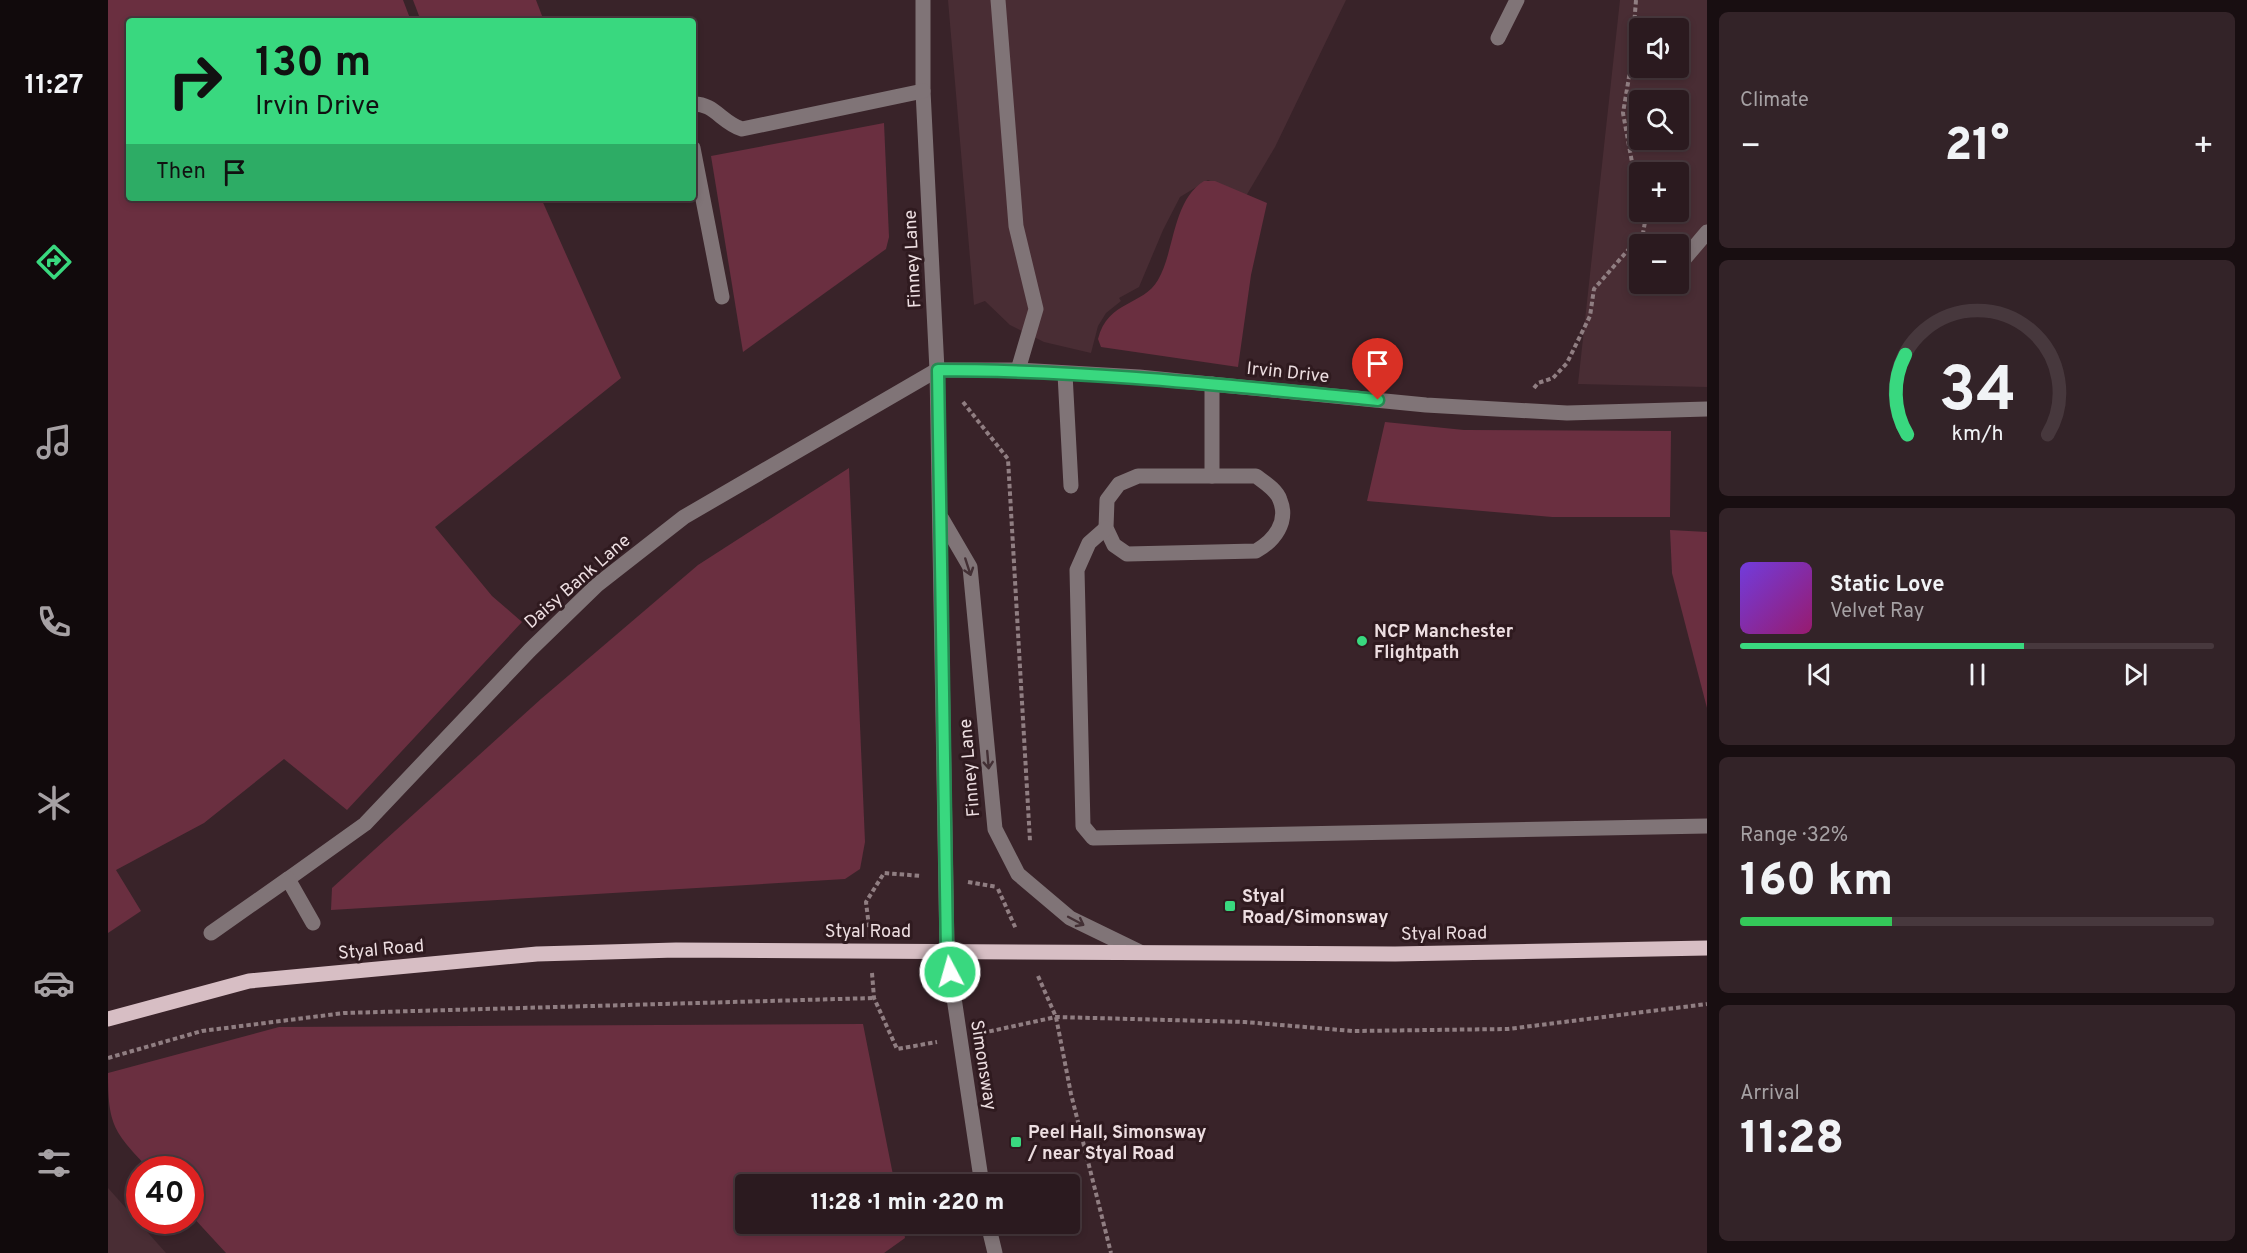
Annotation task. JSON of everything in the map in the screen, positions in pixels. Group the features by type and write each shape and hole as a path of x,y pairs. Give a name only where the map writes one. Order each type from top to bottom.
{"main road":[{"name":"Styal Road","path":"108,1019 249,981 537,954 676,950 1395,954 1707,948"}],"street":[{"name":"Finney Lane","path":"923,0 923,91 938,370 947,951"},
{"path":"998,0 1016,226 1036,309 1018,370"},
{"path":"1498,38 1517,0"},
{"path":"696,104 706,104 731,125 742,129 923,91"},
{"path":"696,163 722,297"},
{"path":"1689,253 1707,232"},
{"name":"Irvin Drive","path":"938,370 1018,370 1139,377 1426,405 1567,413 1707,409"},
{"name":"Daisy Bank Lane","path":"211,933 365,824 530,650 597,585 675,524 938,370"},
{"path":"1065,374 1071,486"},
{"path":"1212,384 1212,476"},
{"path":"1138,476 1212,476 1256,476 1280,498 1283,515 1270,543 1256,551 1126,554 1114,545 1106,528 1107,500 1119,484 1138,476"},
{"name":"Finney Lane","path":"940,516 970,567 995,830 1018,874 1070,918 1140,952"},
{"path":"1106,528 1089,543 1077,570 1083,826 1093,838 1707,826"},
{"path":"288,879 313,923"},
{"name":"Simonsway","path":"947,951 980,1174"},
{"path":"990,1234 995,1253"}],"path":[{"path":"1632,162 1623,113 1631,65 1636,0"},
{"path":"1532,394 1538,383 1553,378 1567,363 1590,316 1594,289 1642,232 1645,222"},
{"path":"938,370 1008,459 1030,842"},
{"path":"1018,874 997,887 1056,1017 1071,1094 1111,1253"},
{"path":"108,1058 202,1031 344,1013 874,998"},
{"path":"1056,1017 1245,1022 1353,1031 1508,1029 1707,1004"}],"shaded area":[{"path":"108,0 403,0 410,18 126,18 126,201 542,201 621,378 435,527 492,596 522,622 347,810 284,759 204,823 116,870 141,911 108,933"},
{"path":"413,0 536,0 543,18 420,18"},
{"path":"948,0 1346,0 1275,147 1246,196 1208,180 1180,197 1139,287 1119,298 1121,301 1106,313 1098,326 1091,353 1044,342 1010,325 985,301 974,305"},
{"path":"1620,0 1707,0 1707,387 1578,384"},
{"path":"884,123 889,237 886,249 743,352 711,156"},
{"path":"1204,181 1215,181 1267,203 1251,275 1238,367 1101,347 1098,339 1109,317 1144,295 1158,280 1164,268 1180,213 1194,190"},
{"path":"1385,422 1464,430 1671,431 1670,517 1552,517 1367,501"},
{"path":"849,468 865,842 860,869 845,879 331,910 332,888 541,699 698,565"},
{"path":"1670,530 1707,532 1707,708 1672,573"},
{"path":"863,1024 893,1174 735,1174 735,1234 904,1234 905,1238 884,1253 226,1253 204,1229 204,1156 137,1156 121,1137 112,1117 108,1073 279,1027"},
{"path":"108,1188 126,1208 126,1234 149,1234 166,1253 108,1253"}],"place":[{"name":"NCP Manchester Flightpath","path":"1362,641"},
{"name":"Styal Road/Simonsway","path":"1230,906"},
{"name":"Peel Hall, Simonsway / near Styal Road","path":"1016,1142"}],"route":[{"path":"950,972 947,951 938,370 1018,370 1139,377 1378,400"}]}
